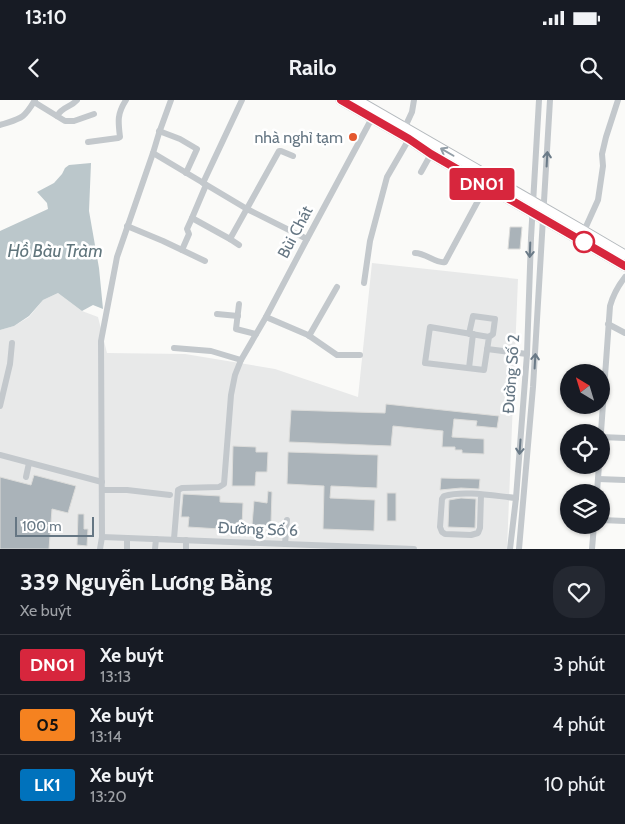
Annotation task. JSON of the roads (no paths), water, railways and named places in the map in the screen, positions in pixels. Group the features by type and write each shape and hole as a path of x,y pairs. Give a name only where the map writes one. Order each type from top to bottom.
{"highway":[{"path":"341,100 625,266"},
{"path":"357,100 625,255"}],"street":[{"path":"57,116 62,109 73,105 78,100"},
{"path":"88,142 120,137 119,114 126,100"},
{"path":"100,549 102,537 101,341 117,257 171,100"},
{"path":"182,250 190,234 187,229 205,184 242,100"},
{"path":"405,128 412,112 414,100"},
{"name":"Đường Số 2","path":"510,549 516,498 527,354 538,100"},
{"name":"Đường Số 2","path":"519,549 534,384 550,100"},
{"path":"584,231 598,200 603,166 602,154 618,100"},
{"path":"0,125 23,117 34,101 65,121 74,121 94,114"},
{"name":"Bùi Chát","path":"174,540 178,490 182,488 219,487 224,484 232,386 241,360 266,317 372,118"},
{"path":"159,131 180,139 197,149 186,173"},
{"path":"364,284 370,241 387,177 409,139"},
{"path":"230,239 278,151 293,156"},
{"path":"153,153 247,208 307,239"},
{"path":"421,172 431,154"},
{"path":"415,252 445,262 486,186"},
{"path":"192,218 239,245"},
{"path":"127,226 205,261"},
{"path":"602,424 610,306 625,277"},
{"path":"309,336 337,287"},
{"path":"239,304 236,329 256,334"},
{"path":"217,314 238,316"},
{"path":"469,368 471,334 473,316 495,319 493,334 489,337 484,370 425,363 430,327 471,334 489,337"},
{"path":"266,317 309,336 337,355 360,355"},
{"path":"608,324 625,333"},
{"path":"0,406 10,364 12,343"},
{"path":"174,348 211,351 241,360"},
{"path":"487,349 527,354"},
{"path":"524,383 534,384"},
{"path":"610,437 625,438"},
{"path":"0,455 102,482"},
{"path":"26,477 30,463"},
{"path":"598,474 598,484"},
{"path":"598,479 625,480"},
{"path":"102,490 170,494"},
{"path":"482,495 478,533 471,535 445,534 442,532 440,527 442,499 444,496 452,494 482,495 516,498"},
{"path":"286,544 287,520"},
{"path":"610,520 625,520"},
{"path":"592,549 593,534"},
{"name":"Đường Số 6","path":"102,537 217,541 233,545 286,544 414,549"},
{"path":"127,538 127,549"},
{"path":"156,539 156,549"},
{"path":"186,540 186,549"},
{"path":"217,541 217,549"}],"water":[{"name":"Hồ Bàu Tràm","path":"91,163 89,211 99,268 103,309 93,305 82,311 58,293 43,300 29,316 14,326 0,330 0,231 48,209 47,203 37,192 54,183 69,165"}],"place":[{"name":"nhà nghỉ tạm","path":"353,137"}]}
